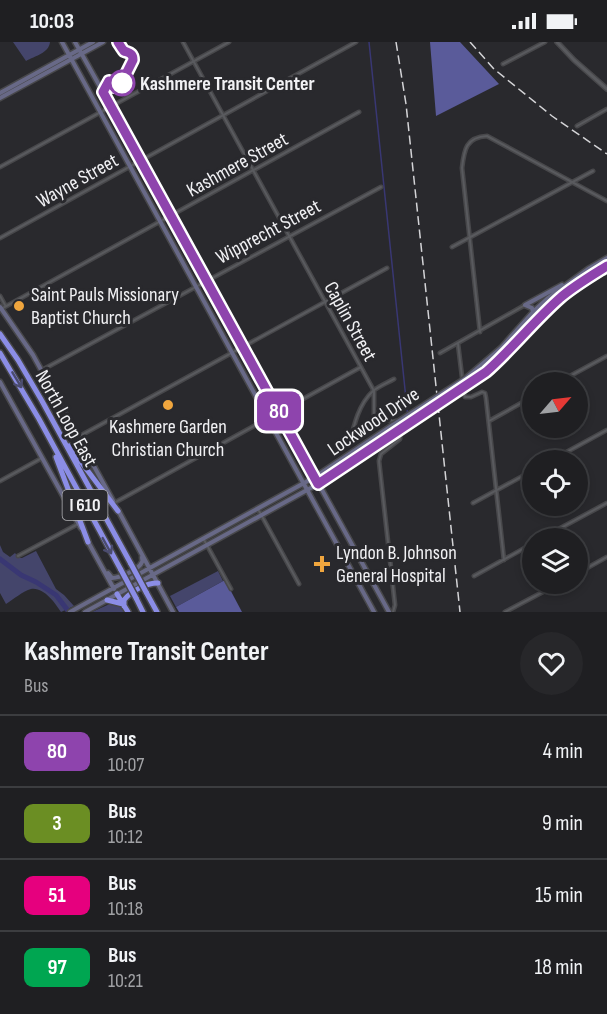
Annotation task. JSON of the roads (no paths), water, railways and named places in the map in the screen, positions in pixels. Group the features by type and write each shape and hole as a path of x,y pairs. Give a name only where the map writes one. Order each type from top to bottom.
{"highway":[{"name":"North Loop East","path":"0,334 62,438 157,612"},
{"name":"North Loop East","path":"0,352 143,612"},
{"path":"62,438 118,511"},
{"path":"49,439 88,542"},
{"path":"124,605 127,596 148,584 158,583"},
{"path":"115,591 128,612"},
{"path":"107,600 124,605"}],"main road":[{"path":"62,42 374,612"},
{"path":"75,42 391,612"},
{"path":"0,98 93,42"},
{"path":"80,51 103,42"},
{"path":"0,93 23,83"},
{"name":"Lockwood Drive","path":"85,612 107,600 115,591 150,569 203,538 304,484 466,378 501,348 545,301 572,280 607,258"},
{"name":"Lockwood Drive","path":"70,612 153,575 318,484 486,372 561,297 607,266"},
{"path":"525,305 572,280"},
{"path":"545,301 551,306"},
{"path":"525,305 532,308 533,312"},
{"path":"2,307 42,370 173,612"},
{"path":"0,382 115,591"},
{"path":"100,564 110,577 117,578 139,566 143,557"},
{"path":"143,557 157,565"}],"street":[{"name":"Caplin Street","path":"183,42 374,391 374,416 380,421 397,420 399,423 398,441 381,454 379,461 395,605 391,612"},
{"path":"0,167 229,42"},
{"name":"Wayne Street","path":"0,238 356,42"},
{"path":"503,64 545,42"},
{"path":"557,42 607,88"},
{"path":"577,126 607,109"},
{"name":"Kashmere Street","path":"2,307 359,112"},
{"path":"480,332 462,168 465,148 470,142 478,137 487,136 607,201"},
{"path":"452,248 593,171"},
{"name":"Wipprecht Street","path":"42,370 381,187"},
{"path":"78,437 387,268"},
{"path":"0,296 2,307"},
{"path":"440,353 525,305"},
{"path":"458,344 465,397 480,392 484,393 486,398 504,560"},
{"path":"577,372 607,356"},
{"path":"114,503 361,367"},
{"name":"Lockwood Drive","path":"350,443 358,413 374,391 394,379"},
{"path":"0,395 6,392"},
{"path":"489,421 522,403"},
{"path":"570,450 607,430"},
{"path":"0,481 42,458"},
{"path":"472,503 522,477"},
{"path":"561,528 607,503"},
{"path":"258,509 299,584"},
{"path":"18,556 78,524"},
{"path":"203,538 231,589"},
{"path":"474,576 522,550"},
{"path":"588,567 607,557"},
{"path":"505,612 539,594"}],"waterway":[{"path":"369,42 409,428"},
{"path":"0,559 21,575 56,595 69,612"}],"railway":[{"path":"396,42 406,104 460,612"},
{"path":"470,42 494,69 552,116 607,154"}],"place":[{"name":"Kashmere Transit Center","path":"122,83"},
{"name":"Saint Pauls Missionary Baptist Church","path":"19,306"},
{"name":"Kashmere Garden Christian Church","path":"168,405"},
{"name":"Lyndon B. Johnson General Hospital","path":"322,564"}]}
